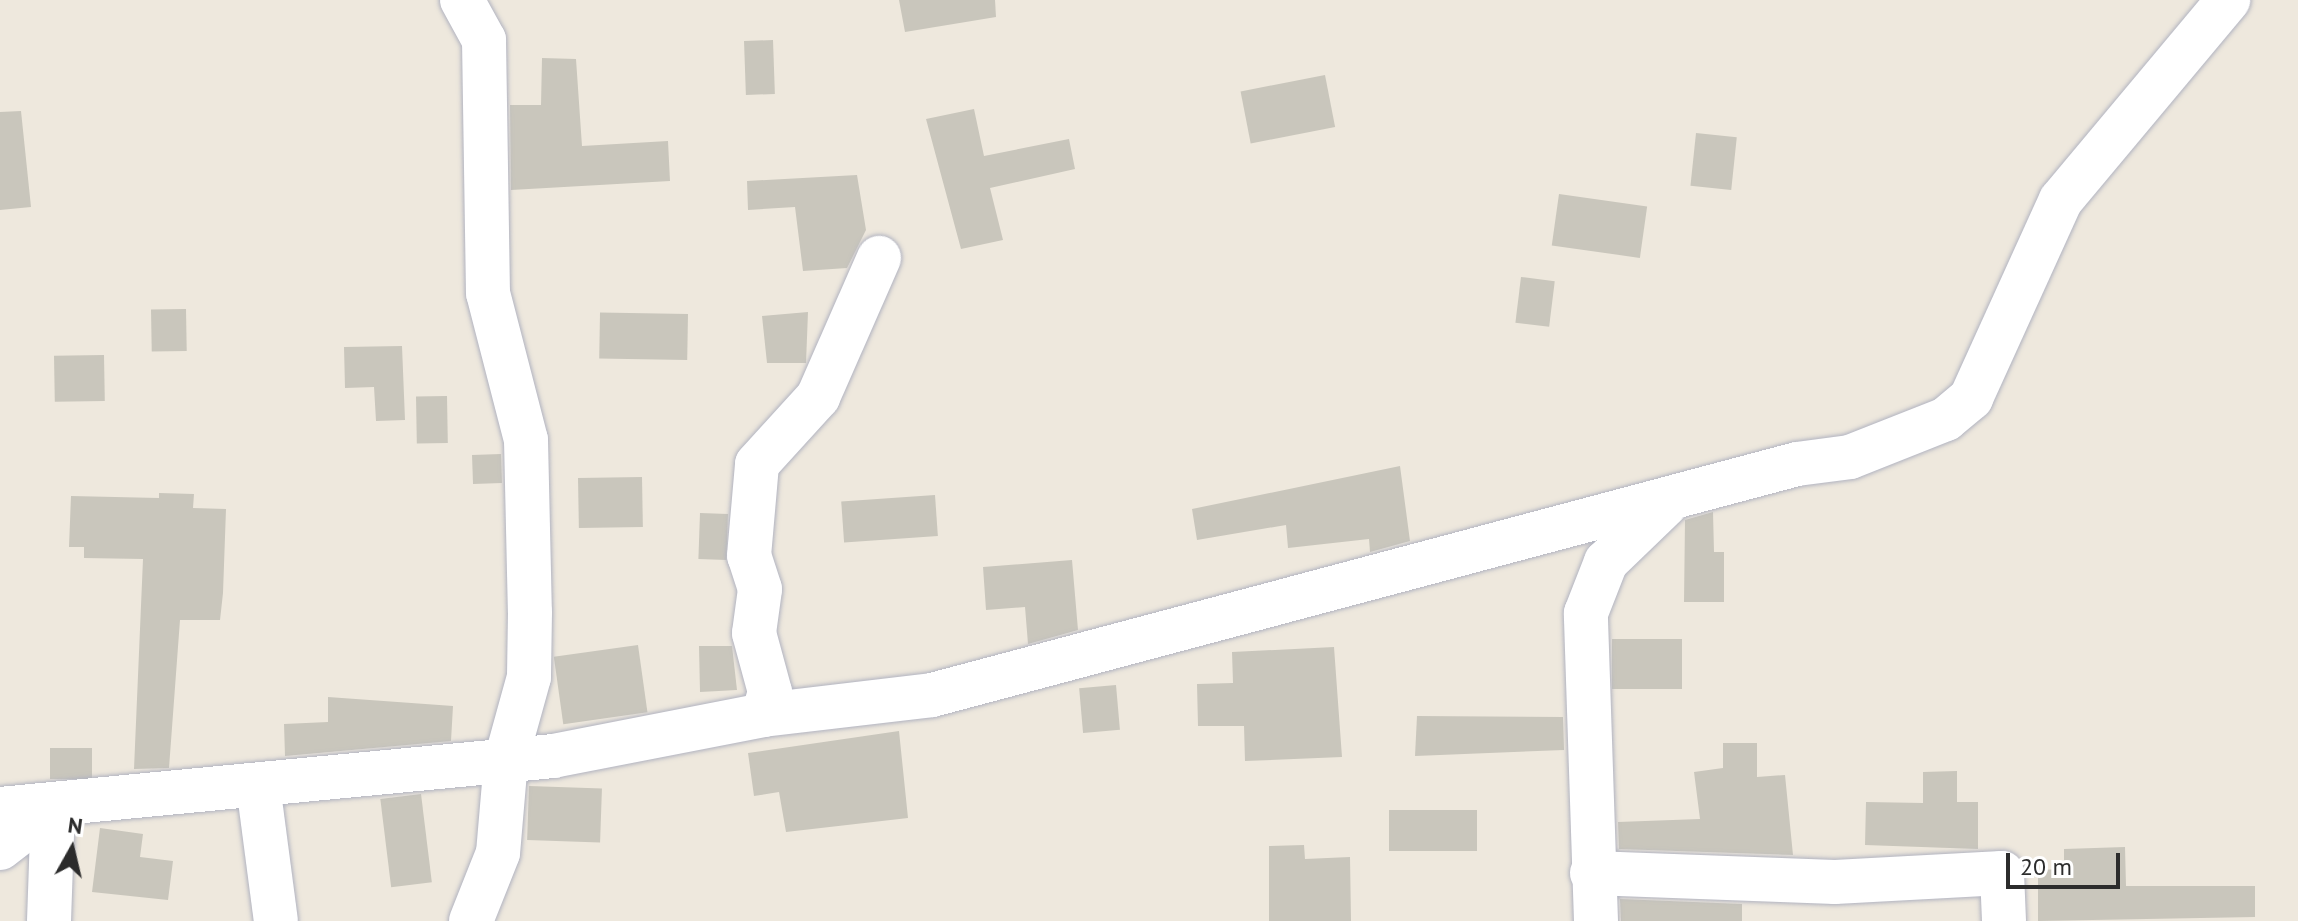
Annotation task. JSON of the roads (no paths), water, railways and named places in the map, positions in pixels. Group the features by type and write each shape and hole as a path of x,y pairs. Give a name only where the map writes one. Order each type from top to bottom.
{"street":[{"path":"462,0 484,40 488,293 526,440 529,677 506,760 498,853 471,921"},
{"path":"0,809 53,807 506,760 763,715 932,695 1671,500 1850,457 1946,419 1971,398 2061,200 2228,0"},
{"path":"763,715 770,692 754,633 760,589 749,556 757,464 818,397 879,258"},
{"path":"1596,921 1592,873 1586,613 1606,562 1671,500"},
{"path":"258,785 276,921"},
{"path":"0,848 53,807"},
{"path":"49,921 53,807"},
{"path":"1592,873 1835,882 2002,873 2004,921"}]}
